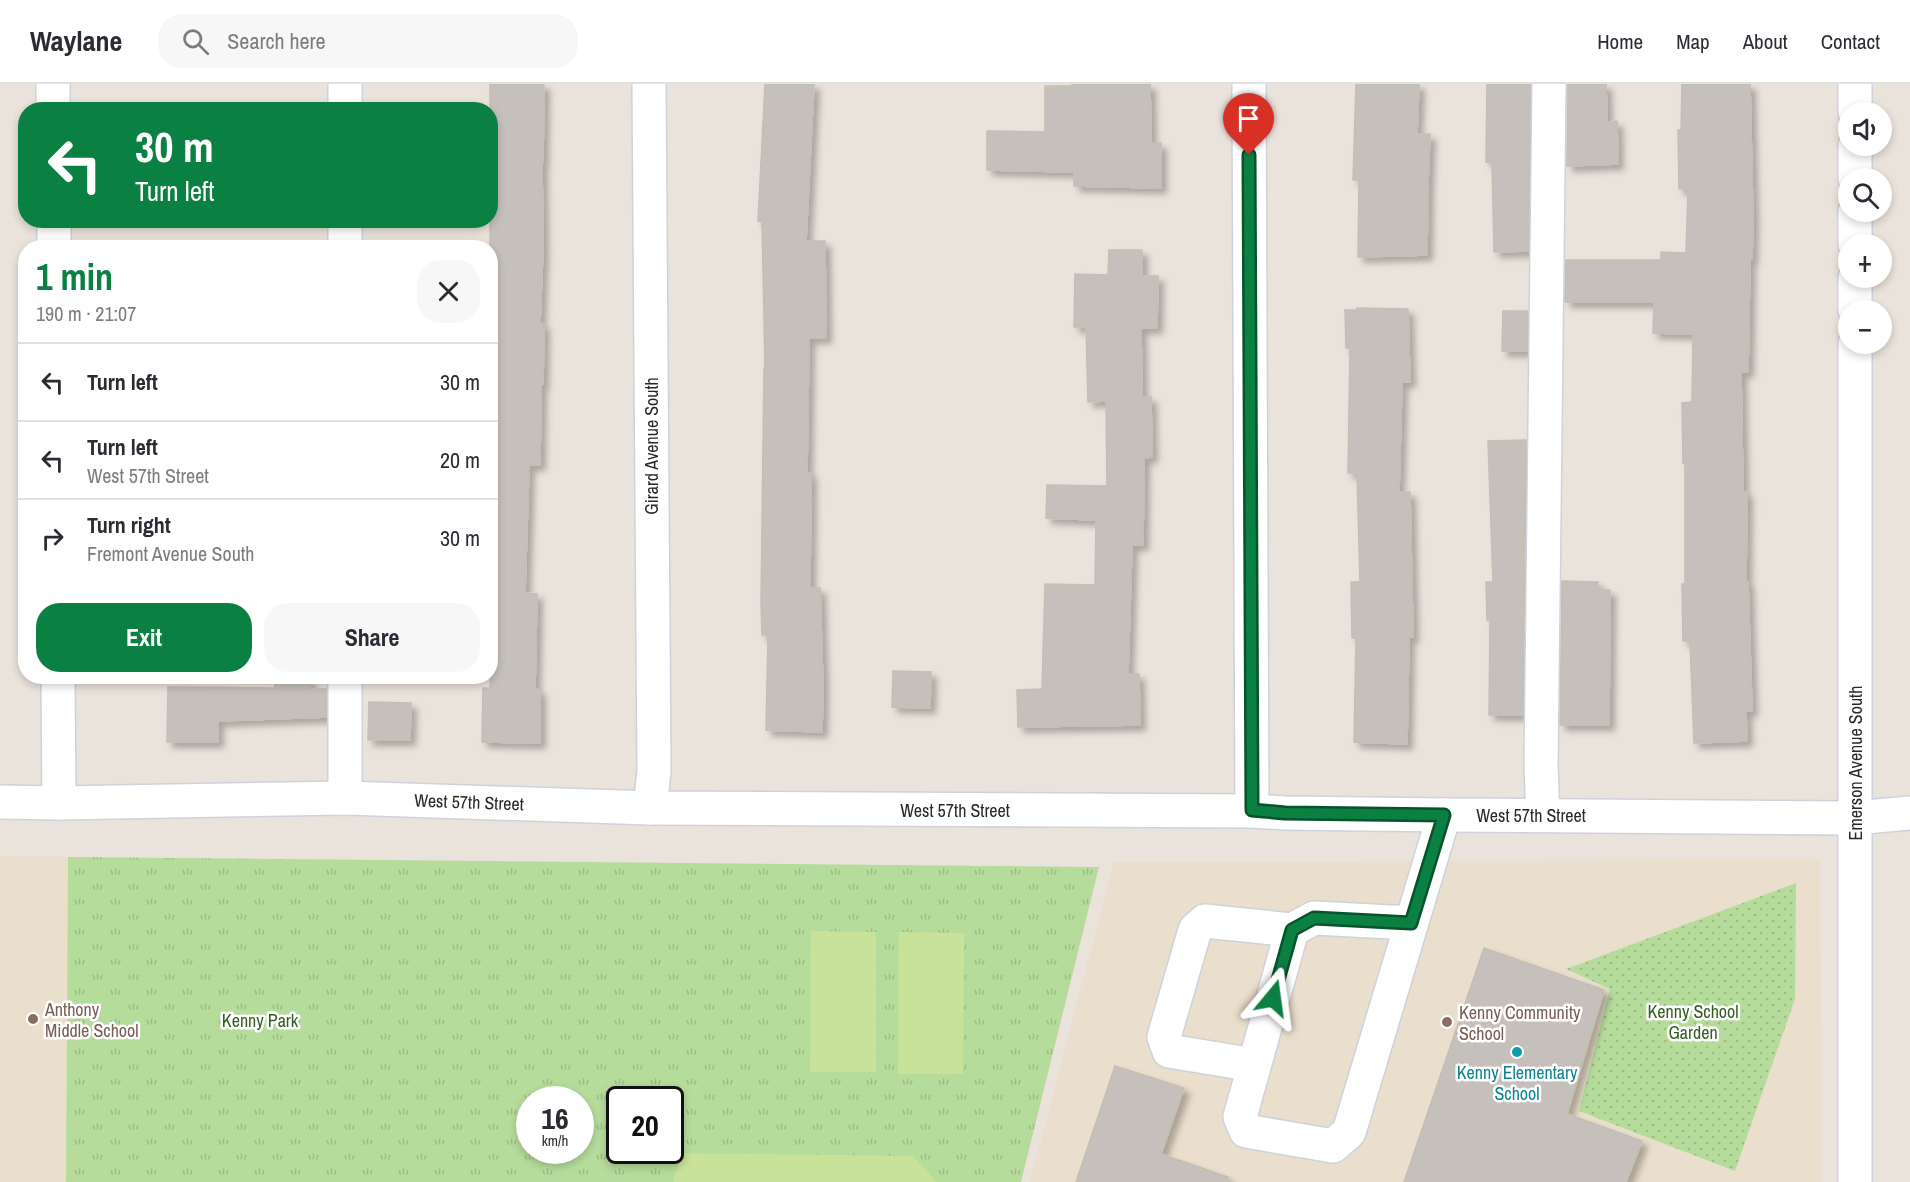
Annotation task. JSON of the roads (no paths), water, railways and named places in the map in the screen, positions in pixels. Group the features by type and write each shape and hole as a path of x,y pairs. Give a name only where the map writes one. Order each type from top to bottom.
{"street":[{"path":"53,84 53,102"},
{"path":"345,84 345,102"},
{"name":"Girard Avenue South","path":"649,84 654,760 650,808"},
{"path":"1249,84 1252,810"},
{"path":"1543,815 1541,767 1549,84"},
{"path":"1855,84 1855,102"},
{"name":"Emerson Avenue South","path":"1855,354 1855,1182"},
{"path":"58,684 59,803"},
{"path":"345,684 345,798"},
{"name":"West 57th Street","path":"0,802 345,798 650,808 1252,810 1285,813 1855,818 1910,813"},
{"path":"1292,930 1240,1117 1246,1131 1333,1146 1349,1132 1444,815"},
{"path":"1254,1065 1169,1051 1164,1037 1195,930 1205,921 1292,930 1314,918 1411,923"}],"place":[{"name":"Anthony Middle School","path":"33,1019"},
{"name":"Kenny Community School","path":"1447,1022"},
{"name":"Kenny Elementary School","path":"1517,1052"}],"park label":[{"name":"Kenny Park","path":"260,1020"},
{"name":"Kenny School Garden","path":"1693,1021"}]}
